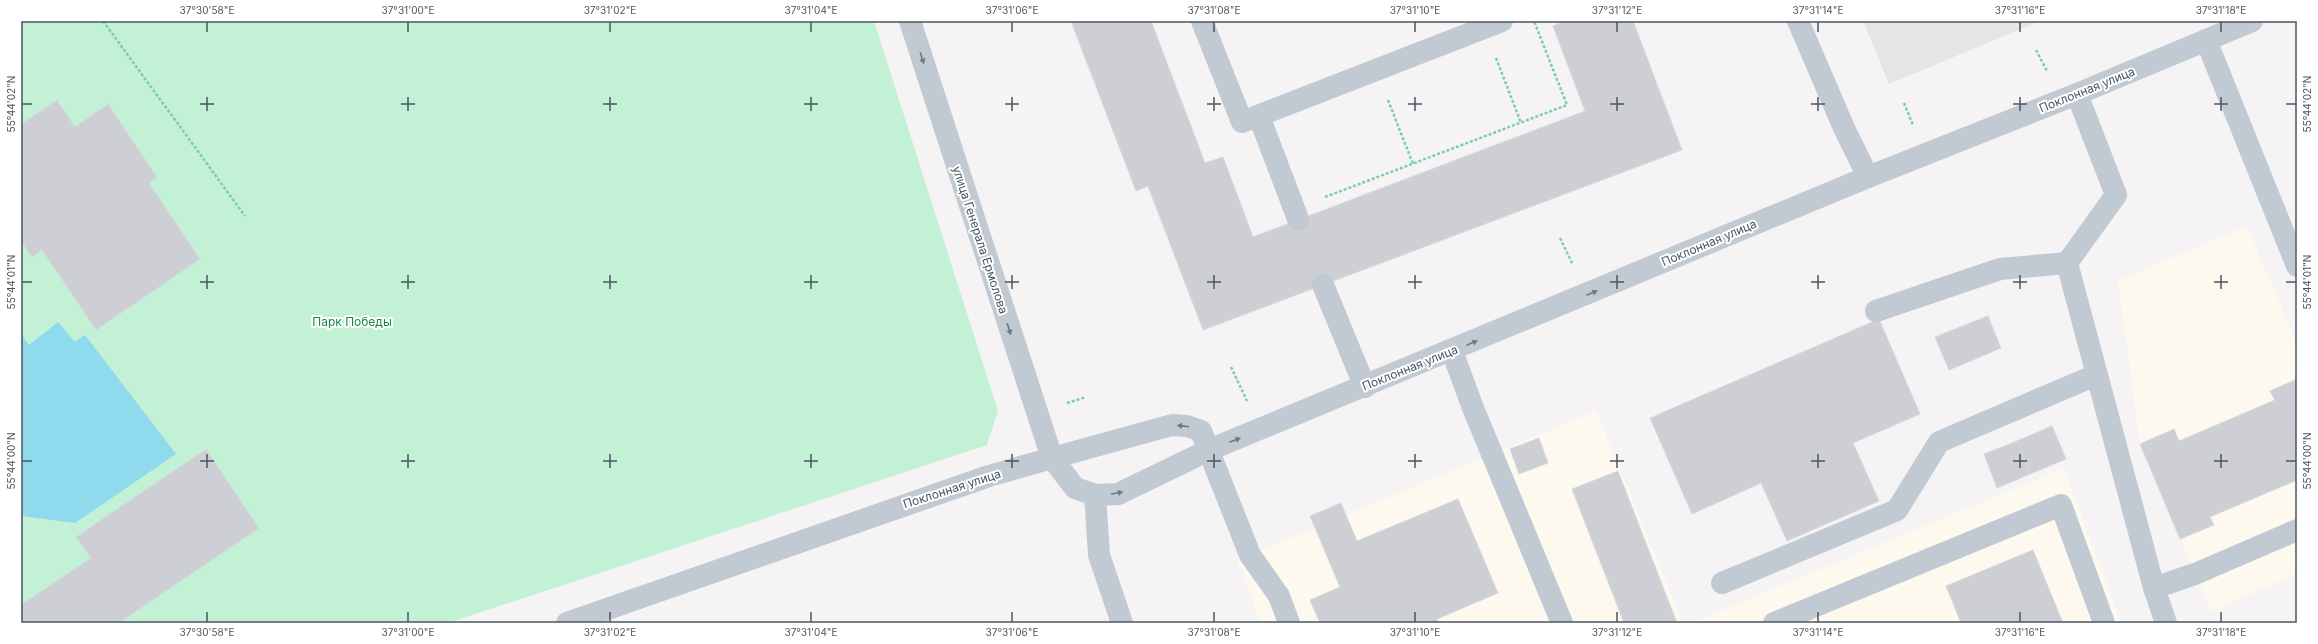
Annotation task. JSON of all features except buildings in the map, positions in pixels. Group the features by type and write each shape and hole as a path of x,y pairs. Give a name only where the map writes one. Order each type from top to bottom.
{"street":[{"name":"улица Генерала Ермолова","path":"910,21 1052,458"},
{"path":"1202,21 1242,122 1493,24"},
{"path":"1798,21 1844,128 1868,177"},
{"name":"Поклонная улица","path":"568,623 989,476 1052,458 1075,488 1095,495 1118,494 1209,450 1452,351 1868,177 2077,94 2206,40 2225,26 2252,21"},
{"path":"2206,40 2297,266"},
{"path":"1876,311 2000,269 2067,263 2116,195 2077,94"},
{"path":"1259,116 1296,214"},
{"path":"2067,263 2154,588 2166,623"},
{"path":"1323,285 1364,387"},
{"path":"1452,351 1475,415 1562,623"},
{"path":"1722,583 1897,510 1939,442 2096,375"},
{"path":"1052,458 1172,426 1187,426 1201,431 1250,555 1279,596 1289,623"},
{"path":"1095,495 1099,555 1122,623"},
{"path":"1774,623 2061,504 2104,623"},
{"path":"2154,588 2195,574 2297,530"}],"path":[{"path":"103,21 245,216"},
{"path":"1296,214 1413,164 1567,105 1534,21"},
{"path":"1493,24 1521,123"},
{"path":"2036,50 2050,77"},
{"path":"1377,69 1413,164"},
{"path":"1904,103 1916,132"},
{"path":"1560,238 1577,272"},
{"path":"1231,367 1250,408"},
{"path":"1061,405 1086,397"}],"shaded area":[{"path":"1863,21 2040,21 1889,84"},
{"path":"2247,226 2297,343 2297,574 2211,611 2140,444 2118,281"},
{"path":"1596,411 1683,623 1261,623 1237,560 1315,528 1310,516 1346,515"},
{"path":"2064,468 2121,623 1691,623"}],"green space":[{"name":"Парк Победы","path":"21,21 874,21 998,411 987,445 448,623 21,623"}],"water":[{"path":"58,322 75,342 85,335 176,454 75,523 21,516 21,334 29,345"}]}
